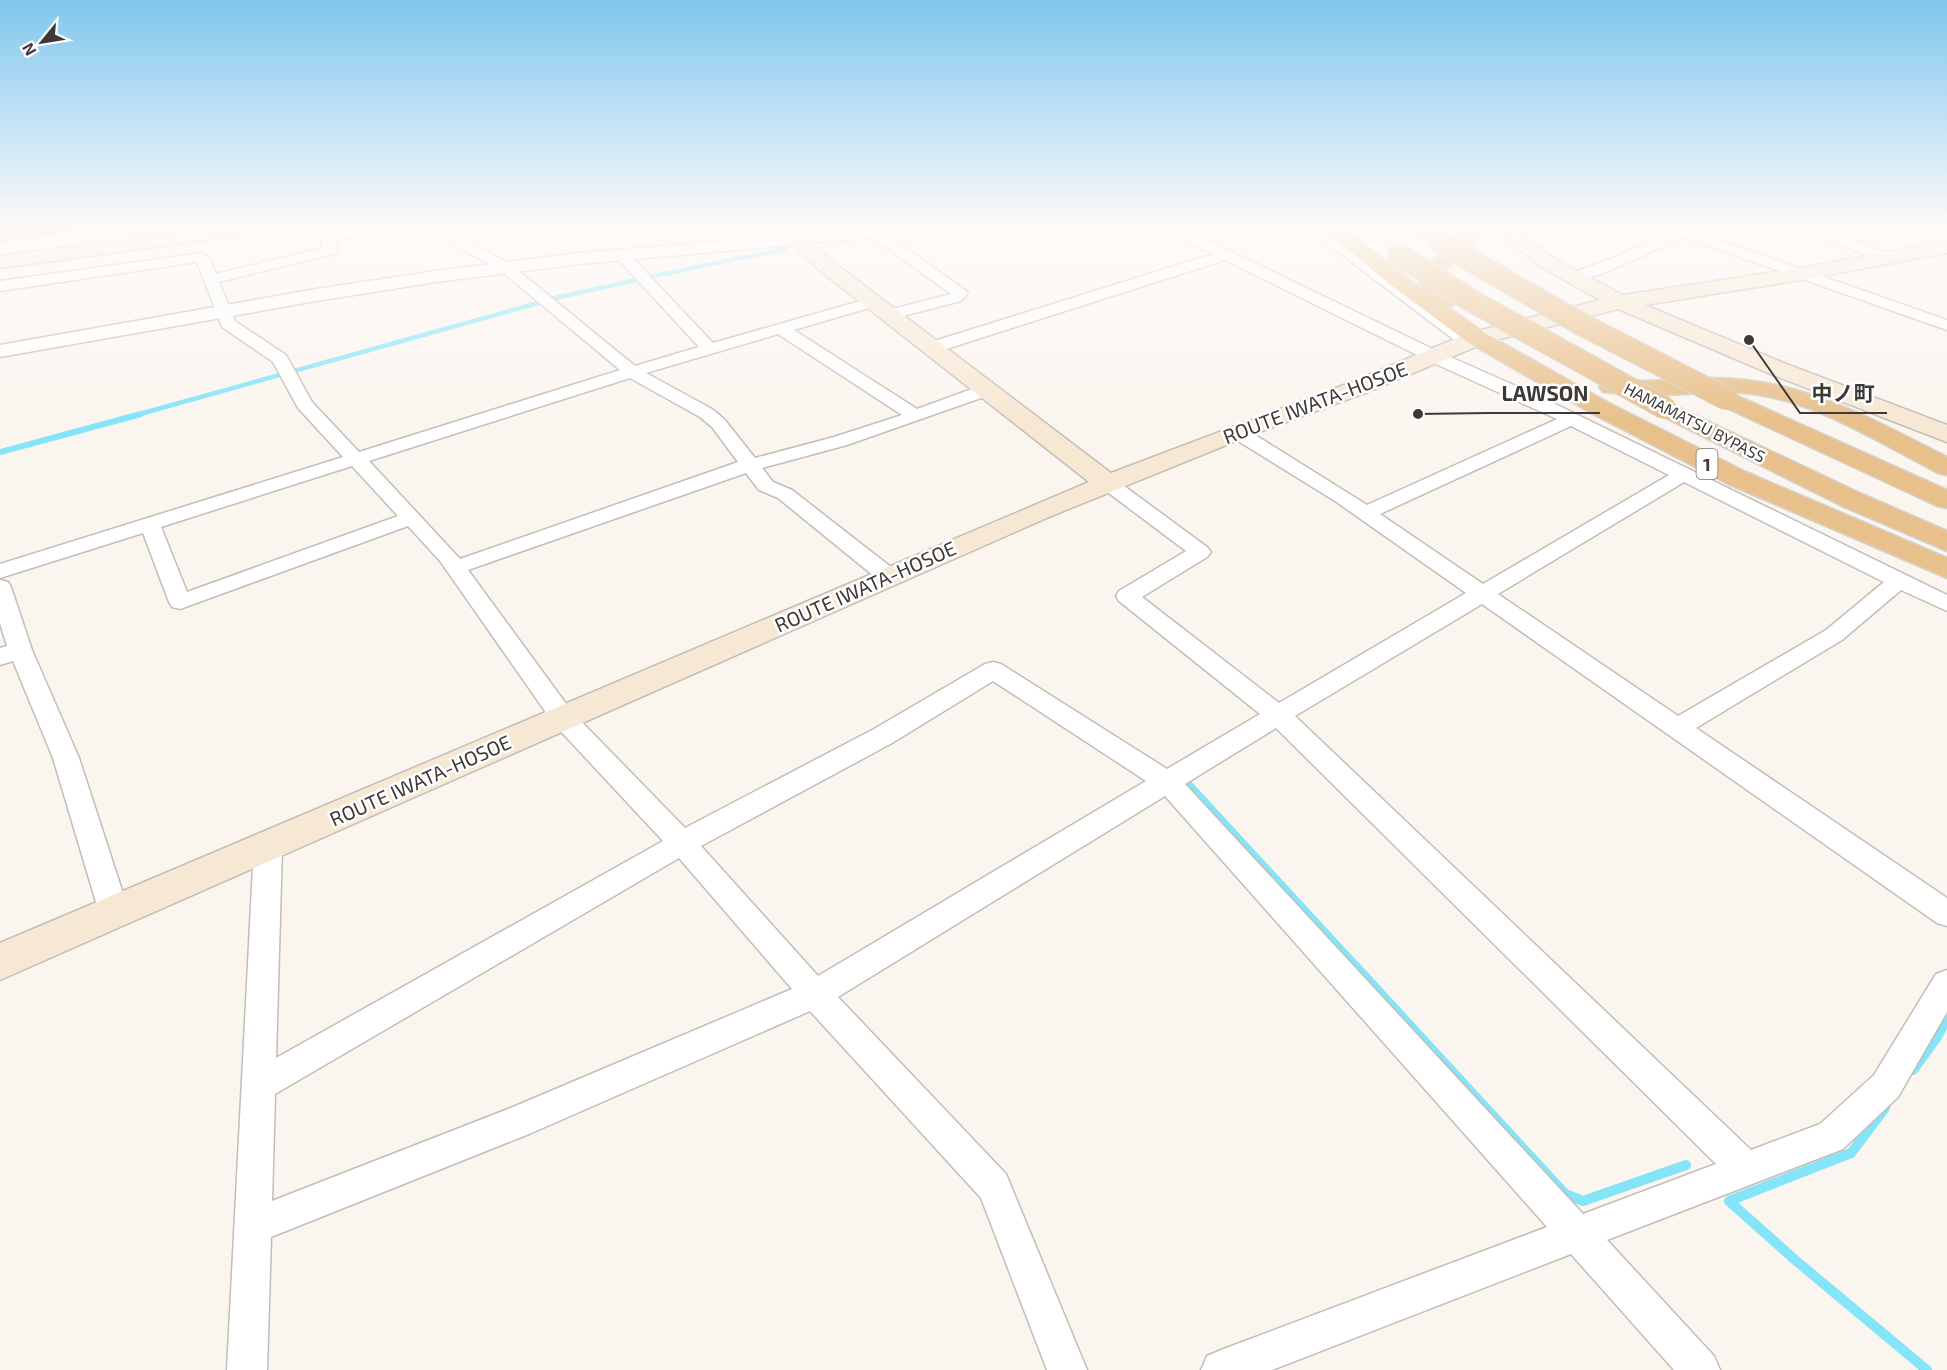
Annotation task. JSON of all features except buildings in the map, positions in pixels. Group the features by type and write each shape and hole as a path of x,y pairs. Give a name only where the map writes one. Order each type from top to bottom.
{"highway":[{"name":"1","path":"1414,293 1478,338 1600,408 1737,478 1947,569"},
{"name":"1","path":"1436,293 1478,338 1525,356 1564,376 1599,386 1640,390 1748,386 1809,399 1947,467"},
{"name":"HAMAMATSU BYPASS","path":"1459,293 1665,408 1852,500 1947,542"},
{"name":"HAMAMATSU BYPASS","path":"1525,293 1680,376 1947,500"}],"main road":[{"path":"862,293 1109,484"},
{"path":"1602,293 1740,354 1947,434"},
{"name":"ROUTE IWATA-HOSOE","path":"0,962 1039,511 1237,432 1357,388 1478,338 1620,302 1679,293"}],"street":[{"path":"217,293 228,324 280,359 304,404 447,556 563,718 682,843 815,994 994,1186 1067,1370"},
{"path":"0,351 337,293"},
{"path":"537,293 633,373 706,413 718,423 766,486 786,494 888,576"},
{"path":"657,293 710,349"},
{"path":"0,571 710,349 781,329 882,308 956,298 960,293"},
{"path":"934,347 1106,293"},
{"path":"1304,293 1433,356 1571,419 1947,604"},
{"path":"1411,293 1478,338"},
{"path":"1855,293 1947,325"},
{"path":"781,329 916,416"},
{"path":"454,568 748,465 791,456 989,390"},
{"path":"1366,513 1571,419"},
{"path":"1237,432 1366,513 1947,914"},
{"path":"254,1226 517,1122 815,994 1684,474"},
{"path":"1109,484 1200,552 1127,596 1278,715 1746,1169"},
{"path":"150,525 180,602 411,518"},
{"path":"1676,728 1834,635 1899,580"},
{"path":"0,587 10,653 66,758 114,912"},
{"path":"259,1084 682,843 884,736 993,670 1168,783 1700,1370"},
{"path":"247,1370 268,847"},
{"path":"1221,1370 1831,1137 1886,1086 1947,984"}],"waterway":[{"path":"551,299 578,293"},
{"path":"136,415 542,302"},
{"path":"0,452 141,414"},
{"path":"1190,786 1357,967"},
{"path":"1355,966 1565,1194 1583,1201 1686,1165"},
{"path":"1913,1070 1937,1037 1947,1018"},
{"path":"1885,1108 1851,1153 1729,1201 1794,1259 1927,1370"}],"place":[{"name":"中ノ町","path":"1749,340"},
{"name":"LAWSON","path":"1418,414"}]}
